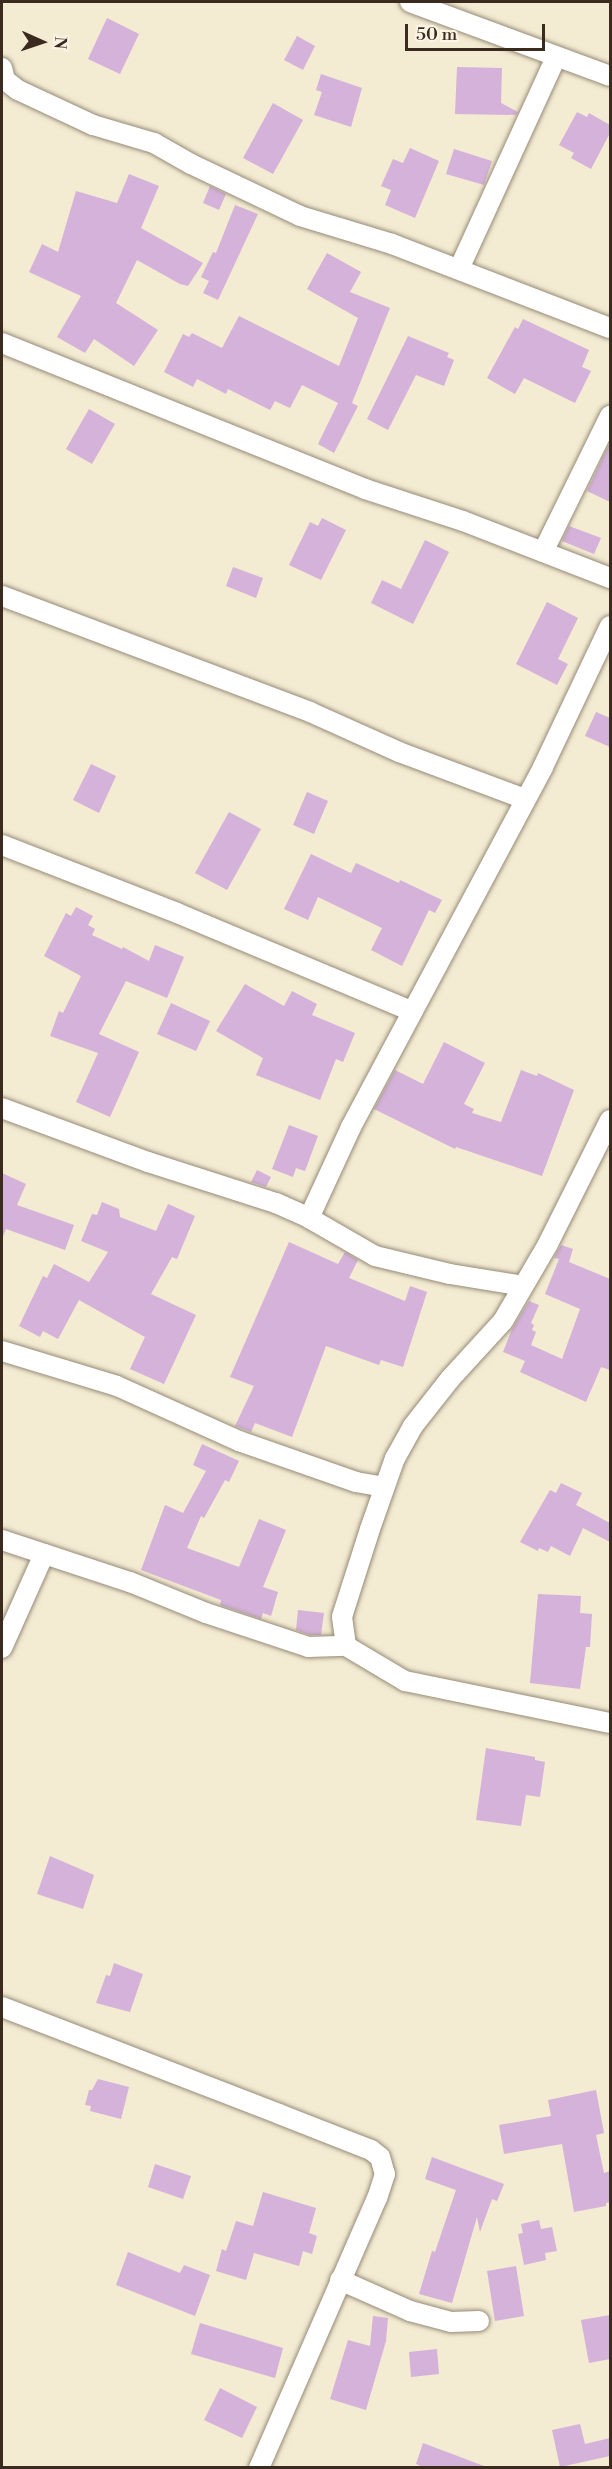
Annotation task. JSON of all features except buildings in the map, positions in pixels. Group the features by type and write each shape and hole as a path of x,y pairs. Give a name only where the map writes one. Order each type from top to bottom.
{"street":[{"path":"410,2 610,76"},
{"path":"459,270 556,57"},
{"path":"2,68 5,80 18,90 93,125 154,142 191,164 300,216 392,244 610,328"},
{"path":"2,342 365,489 463,521 610,578"},
{"path":"543,552 610,416"},
{"path":"2,596 310,712 399,752 525,799"},
{"path":"309,1218 351,1127 599,656 610,626"},
{"path":"2,845 177,913 411,1011"},
{"path":"2,1107 148,1162 276,1203 309,1218 375,1256 450,1274 523,1286"},
{"path":"346,1646 342,1617 395,1458 413,1426 450,1379 503,1321 584,1176 610,1120"},
{"path":"2,1351 117,1386 239,1441 356,1482 384,1487"},
{"path":"2,1540 130,1582 206,1613 308,1647 346,1646 405,1681 610,1723"},
{"path":"2,1648 44,1554"},
{"path":"2,2007 371,2150 380,2157 385,2174 382,2182 259,2468"},
{"path":"340,2280 410,2310 451,2322 479,2321"}]}
